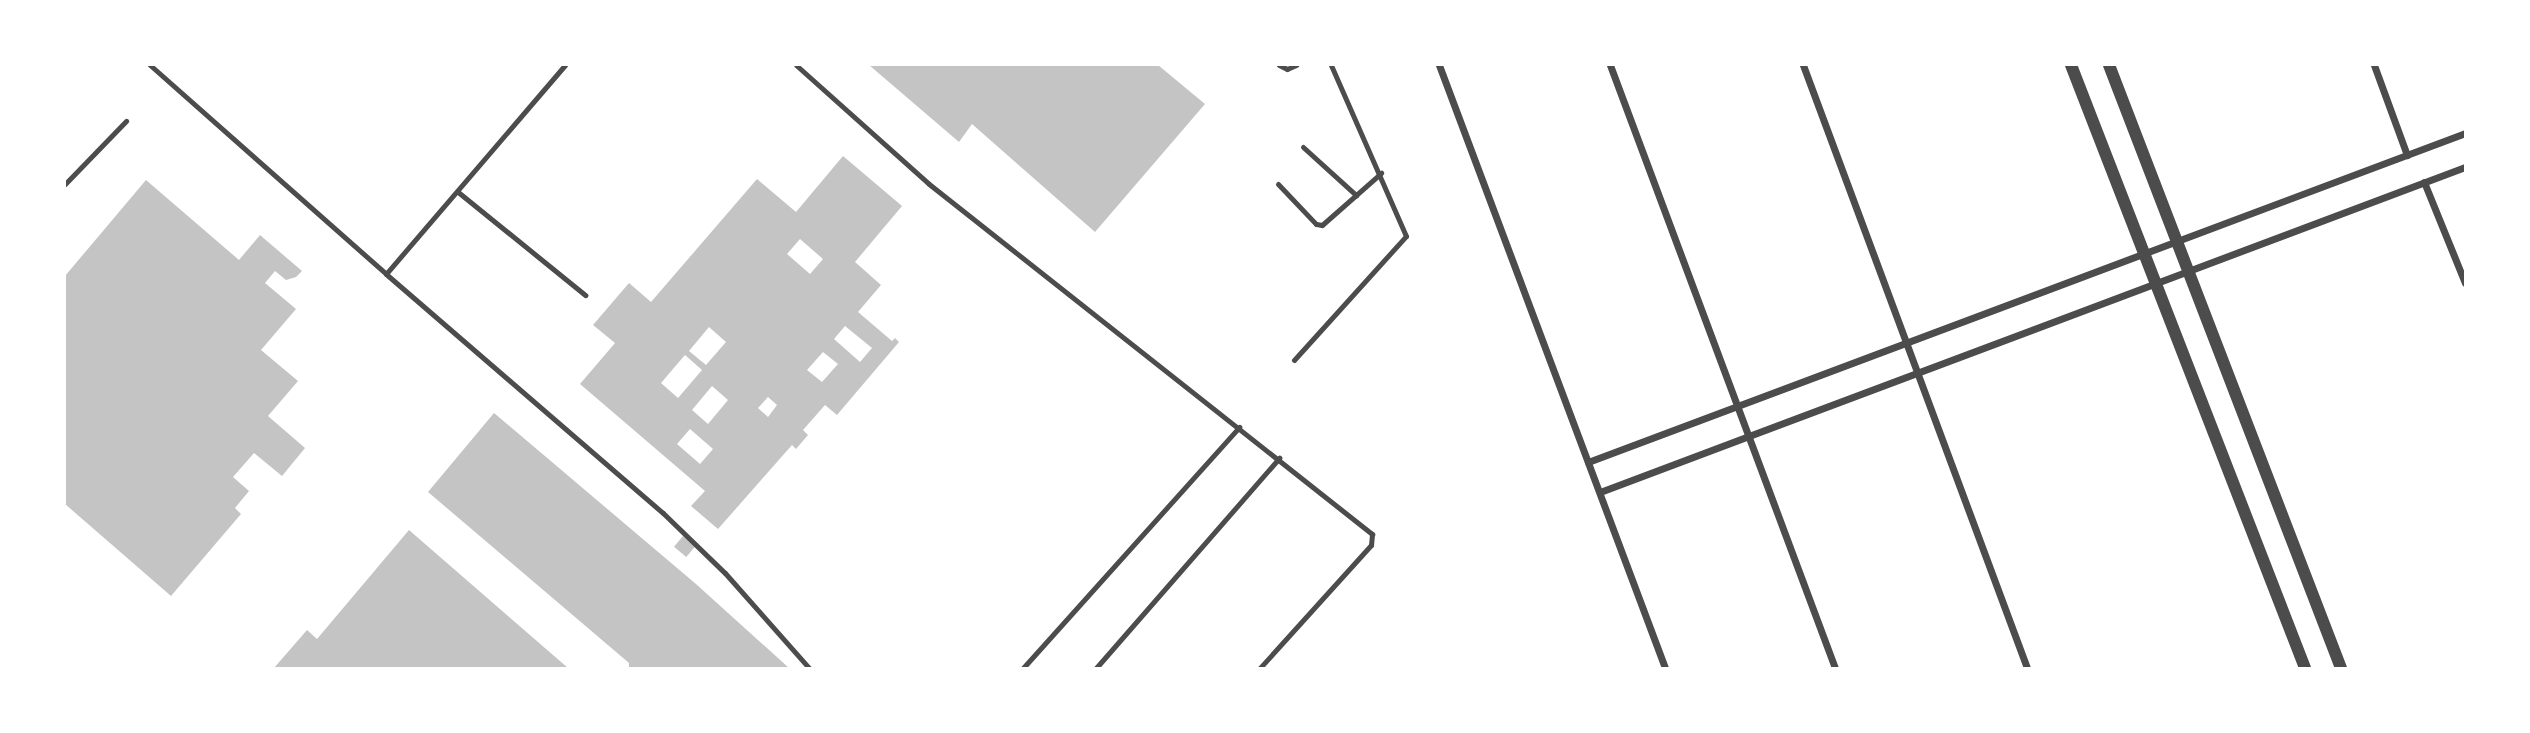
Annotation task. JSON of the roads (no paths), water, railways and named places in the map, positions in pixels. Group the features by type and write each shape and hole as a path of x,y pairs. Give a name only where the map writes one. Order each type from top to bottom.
{"street":[{"path":"1439,65 1665,668"},
{"path":"1610,65 1835,668"},
{"path":"1803,65 2027,668"},
{"path":"2071,65 2305,668"},
{"path":"2109,65 2341,668"},
{"path":"2374,65 2407,155"},
{"path":"1588,461 2465,134"},
{"path":"1600,492 2465,167"},
{"path":"2424,182 2465,283"}],"lane":[{"path":"150,65 386,274 663,513 725,573 809,668"},
{"path":"386,274 565,65"},
{"path":"796,65 929,184 1370,531 1374,538 1260,668"},
{"path":"1279,65 1287,69 1296,65"},
{"path":"1294,360 1405,239 1406,232 1331,65"},
{"path":"65,184 126,121"},
{"path":"1303,147 1356,195"},
{"path":"1279,184 1319,226 1325,224 1381,173"},
{"path":"458,192 585,295"},
{"path":"1023,668 1239,427"},
{"path":"1097,668 1279,458"}]}
